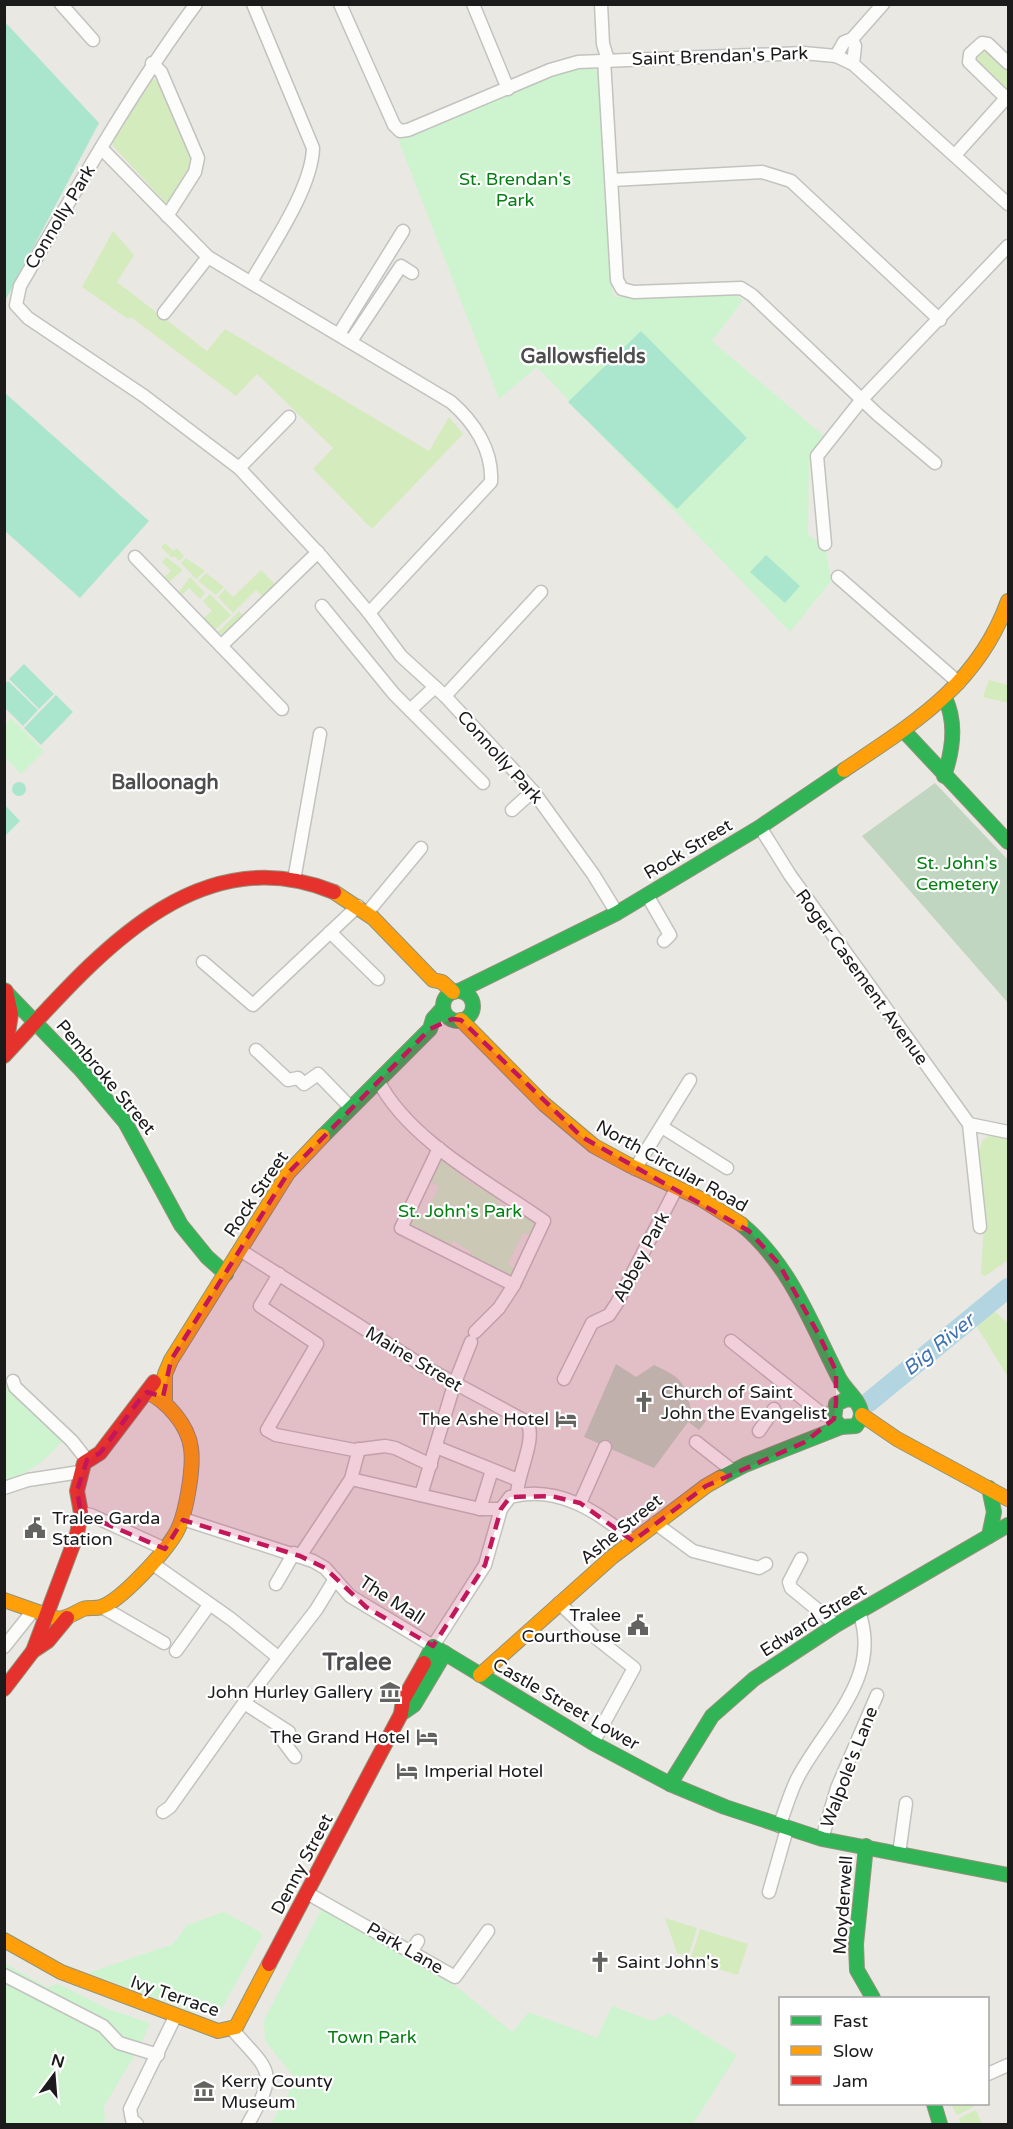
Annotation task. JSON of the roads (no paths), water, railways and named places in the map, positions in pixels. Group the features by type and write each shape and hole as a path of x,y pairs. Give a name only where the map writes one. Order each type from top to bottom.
{"main road":[{"name":"Rock Street","path":"165,1402 165,1374 171,1360 288,1173 350,1107 430,1029 433,1019 457,1006 473,983 482,982 511,964 647,896 760,827 903,730 945,698 959,683 988,646 1008,601"},
{"path":"944,776 953,724 953,714 945,698"},
{"path":"903,730 1008,842"},
{"name":"North Circular Road","path":"5,1056 132,927 186,892 209,884 238,880 294,880 336,893 362,909 457,1006 484,1042 582,1137 635,1169 732,1217 761,1243 785,1274 836,1371 862,1410 859,1420"},
{"path":"5,991 11,1028 5,1056"},
{"name":"Pembroke Street","path":"5,991 36,1022 125,1123 142,1149 162,1193 176,1215 198,1247 226,1274"},
{"name":"North Circular Road","path":"836,1371 836,1416"},
{"name":"Rock Street","path":"83,1466 100,1453 156,1379 165,1374"},
{"path":"4,1689 31,1654 48,1641 67,1618 86,1608 102,1607 118,1598 153,1564 160,1546 183,1519 191,1447 183,1426 165,1402 147,1392"},
{"path":"854,1400 847,1399 836,1416 859,1420 1008,1499"},
{"name":"Ashe Street","path":"480,1675 559,1603 655,1523 706,1486 733,1471 805,1442 836,1416"},
{"path":"31,1654 38,1614 77,1534 81,1513 77,1491 83,1466"},
{"path":"989,1488 994,1512 989,1536"},
{"name":"Edward Street","path":"670,1784 712,1716 754,1678 836,1625 1008,1525"},
{"path":"4,1600 38,1614 67,1618"},
{"name":"Castle Street Lower","path":"439,1650 593,1743 670,1784 783,1828 822,1839 1008,1875"},
{"name":"Denny Street","path":"232,2029 240,2022 401,1714 403,1700 439,1650"},
{"name":"Moyderwell","path":"866,1846 856,1944 857,1970 872,1997"},
{"name":"Ivy Terrace","path":"4,1940 61,1972 175,2017 218,2031 232,2029"},
{"path":"935,2105 940,2124"}],"street":[{"path":"61,4 93,40"},
{"path":"101,148 152,63 196,4"},
{"path":"250,282 292,210 313,159 313,148 253,4"},
{"name":"Saint Brendan's Park","path":"340,4 394,125 400,131 408,130 550,70 578,62 803,53 836,56 853,64 1008,204"},
{"path":"473,4 508,89"},
{"path":"601,4 618,280 622,289 633,292 741,288 753,296 895,430 935,463"},
{"path":"836,56 844,42 852,39 883,4"},
{"path":"852,39 855,46 853,64"},
{"path":"955,155 1008,98 969,62 970,54 982,43 988,44 1008,63"},
{"path":"152,63 161,72 198,158 195,172 167,216"},
{"name":"Connolly Park","path":"369,613 491,482 492,470 481,439 470,419 451,402 207,257 101,148 20,285 16,305 28,318 144,396 239,468 318,552 369,613 401,656 444,696 533,791 593,874 617,913"},
{"path":"612,180 762,172 777,174 791,181 940,320"},
{"path":"339,334 403,231"},
{"path":"825,544 817,456 863,399 1008,246"},
{"path":"164,314 207,257"},
{"path":"351,341 401,266 412,273"},
{"path":"239,468 289,417"},
{"path":"221,646 318,552"},
{"path":"135,557 282,709"},
{"path":"838,577 959,683"},
{"path":"444,696 541,592"},
{"path":"322,606 410,710 483,783"},
{"path":"410,710 435,687"},
{"path":"294,880 320,734"},
{"path":"512,810 533,791"},
{"name":"Roger Casement Avenue","path":"760,827 790,875 969,1124 980,1227"},
{"path":"203,962 253,1005 330,932 362,909 421,848"},
{"path":"647,896 670,936 664,941"},
{"path":"330,932 378,979"},
{"path":"256,1050 288,1080 298,1078 303,1084 318,1074 350,1107"},
{"path":"378,1080 394,1106 439,1148 544,1221 513,1285 499,1308 473,1337 454,1384 422,1495"},
{"path":"635,1169 690,1080"},
{"path":"969,1124 1008,1132"},
{"path":"662,1127 727,1168"},
{"path":"439,1148 401,1228 513,1285"},
{"name":"Abbey Park","path":"564,1379 591,1323 609,1315 617,1304 676,1190"},
{"name":"Maine Street","path":"240,1250 454,1384 527,1422 531,1435 518,1479 517,1495"},
{"path":"279,1274 260,1306 317,1344 267,1430 276,1435 359,1449 385,1446 395,1448 430,1465"},
{"path":"731,1341 822,1414 836,1416"},
{"path":"4,1488 83,1466 76,1446 14,1384"},
{"path":"759,1431 774,1409"},
{"path":"696,1442 733,1471"},
{"path":"436,1447 518,1479"},
{"path":"580,1503 605,1447"},
{"path":"276,1584 353,1480 359,1449"},
{"path":"480,1509 492,1470"},
{"path":"353,1480 480,1509 501,1509"},
{"path":"439,1650 485,1564 505,1501 517,1495 551,1496 580,1503 609,1521 633,1540"},
{"path":"81,1513 91,1515 160,1546"},
{"name":"The Mall","path":"183,1519 297,1555 324,1568 350,1596 439,1650"},
{"path":"655,1523 693,1551 759,1568 766,1564"},
{"path":"801,1559 789,1581 791,1588 836,1625"},
{"path":"153,1564 231,1619 279,1658"},
{"path":"163,1812 170,1807 336,1579"},
{"path":"559,1603 595,1637 634,1668 593,1743"},
{"path":"176,1651 209,1605"},
{"path":"102,1607 164,1643"},
{"path":"769,1892 783,1828 797,1779 849,1700 864,1661 863,1623 859,1612"},
{"path":"4,1647 38,1614"},
{"name":"Walpole's Lane","path":"822,1839 837,1788 877,1695"},
{"path":"244,1703 289,1732 283,1741 295,1756"},
{"path":"899,1854 906,1803"},
{"name":"Park Lane","path":"307,1893 415,1946 455,1977 488,1931"},
{"path":"4,1975 102,2026 119,2043 158,2055"},
{"path":"137,2124 132,2120 130,2109 175,2017"},
{"name":"Ivy Terrace","path":"232,2029 263,2062 269,2076 268,2085 248,2124"},
{"path":"989,2073 1008,2065"}],"waterway":[{"name":"Big River","path":"869,1402 1008,1288"}],"place":[{"name":"Church of Saint John the Evangelist","path":"644,1402"},
{"name":"The Ashe Hotel","path":"566,1419"},
{"name":"Tralee Garda Station","path":"35,1528"},
{"name":"Tralee Courthouse","path":"638,1625"},
{"name":"John Hurley Gallery","path":"390,1692"},
{"name":"The Grand Hotel","path":"427,1737"},
{"name":"Imperial Hotel","path":"407,1771"},
{"name":"Saint John's","path":"600,1962"},
{"name":"Kerry County Museum","path":"204,2091"}],"district":[{"name":"Gallowsfields","path":"583,357"},
{"name":"Balloonagh","path":"165,783"},
{"name":"Tralee","path":"357,1662"}],"park label":[{"name":"St. Brendan's Park","path":"515,189"},
{"name":"St. John's Cemetery","path":"957,873"},
{"name":"St. John's Park","path":"460,1211"},
{"name":"Town Park","path":"372,2037"}]}
